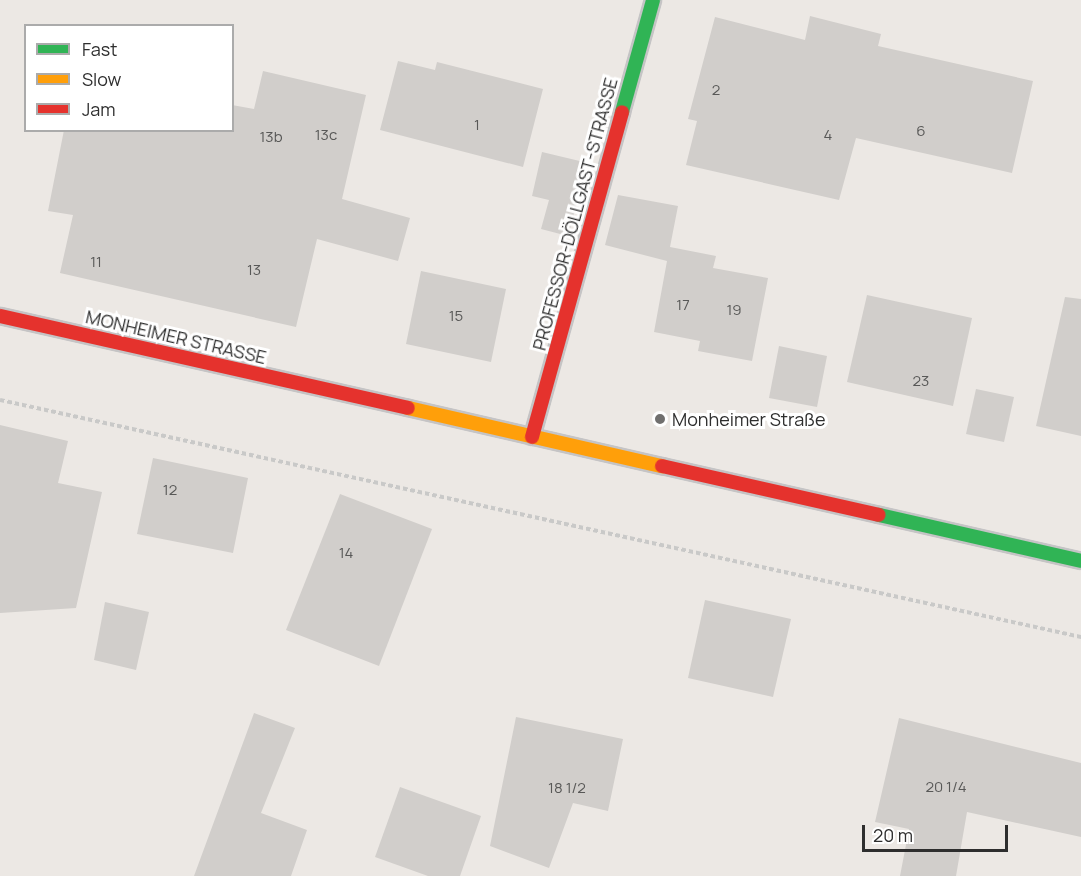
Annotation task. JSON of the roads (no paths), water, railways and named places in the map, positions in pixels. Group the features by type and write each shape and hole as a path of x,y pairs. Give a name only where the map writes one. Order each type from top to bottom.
{"main road":[{"name":"PROFESSOR-DÖLLGAST-STRASSE","path":"532,437 653,0"},
{"name":"MONHEIMER STRASSE","path":"0,316 1081,561"}],"place":[{"name":"Monheimer Straße","path":"660,419"}]}
